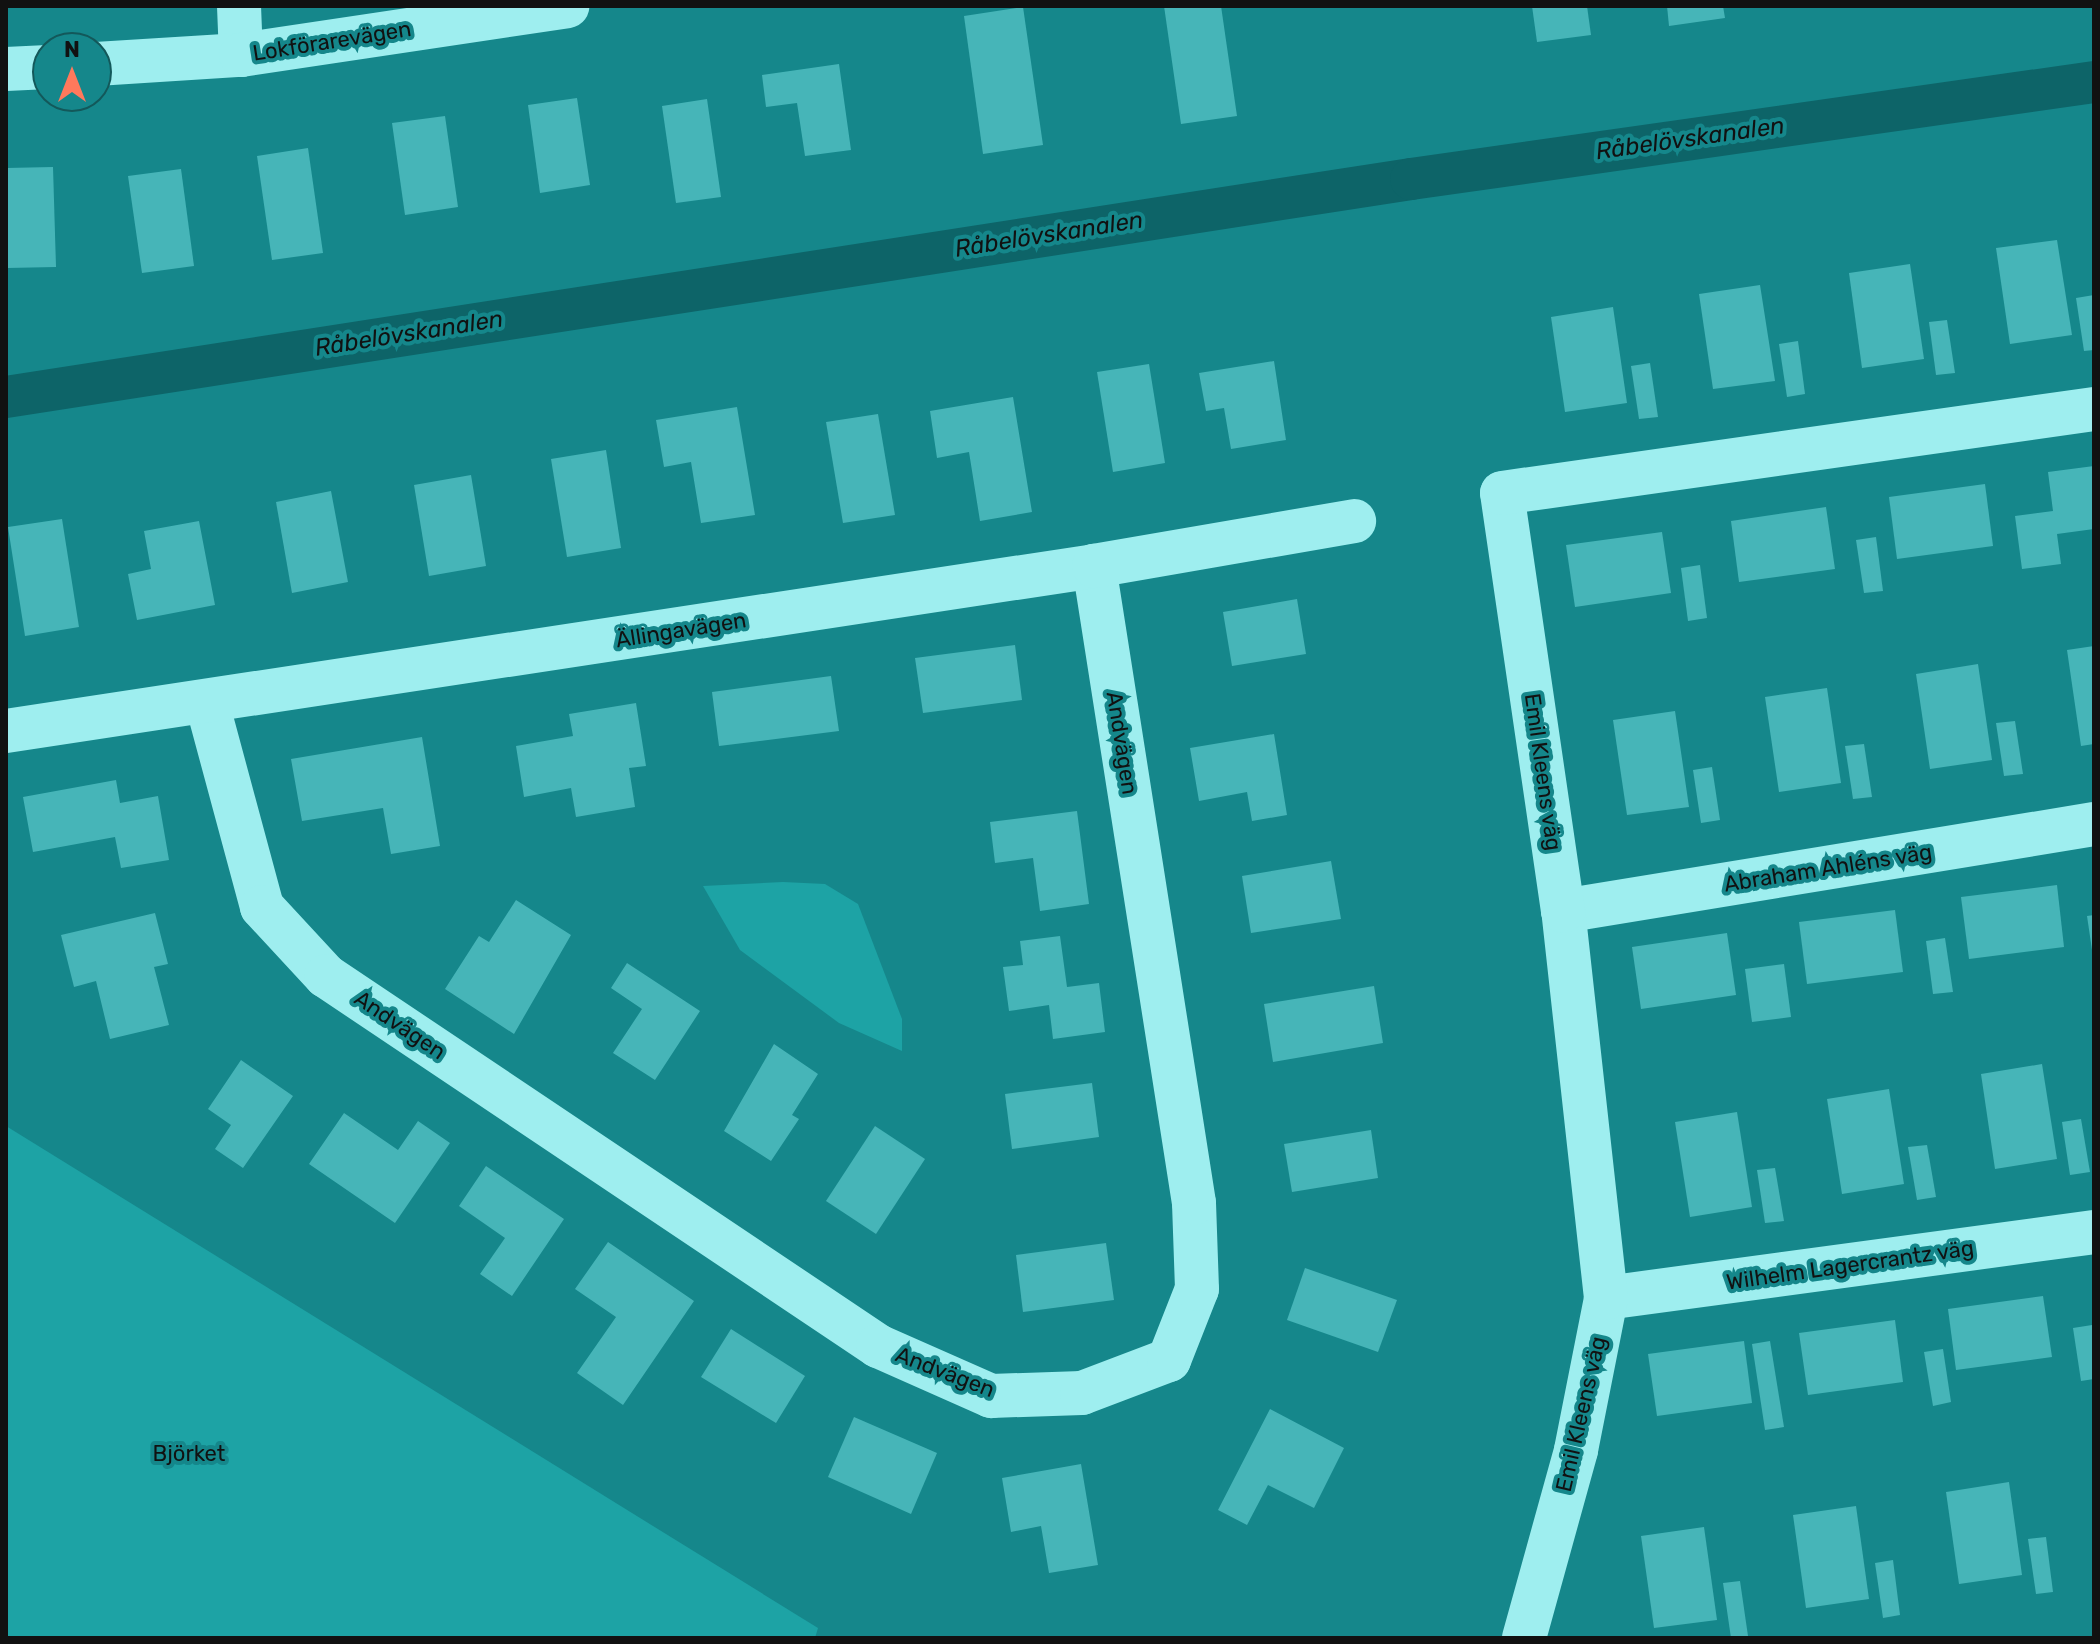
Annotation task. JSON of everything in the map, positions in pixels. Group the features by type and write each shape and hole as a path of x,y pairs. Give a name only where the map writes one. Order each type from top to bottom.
{"street":[{"path":"239,6 241,55"},
{"name":"Lokförarevägen","path":"112,63 241,55 567,6"},
{"path":"6,69 32,68"},
{"name":"Emil Kleens väg","path":"1524,1638 1576,1450 1606,1298 1563,911 1502,493 2094,409"},
{"name":"Ällingavägen","path":"6,731 207,703 1094,566 1354,521"},
{"name":"Andvägen","path":"207,703 262,907 326,976 878,1346 991,1396 1082,1393 1169,1360 1197,1289 1194,1203 1094,566"},
{"name":"Abraham Ahléns väg","path":"1563,911 2094,824"},
{"name":"Wilhelm Lagercrantz väg","path":"1606,1298 2094,1232"}],"green space":[{"path":"783,882 825,884 858,904 902,1019 902,1051 839,1023 740,950 703,886"},
{"name":"Björket","path":"6,1126 818,1628 815,1638 6,1638"}],"building":[{"path":"1164,6 1221,6 1237,116 1181,124"},
{"path":"1532,6 1587,6 1591,35 1537,42"},
{"path":"1667,6 1723,6 1725,18 1669,26"},
{"path":"1023,7 1043,145 983,154 964,16"},
{"path":"839,64 851,150 805,156 797,103 766,107 762,75"},
{"path":"577,98 590,185 540,193 528,105"},
{"path":"707,99 721,197 676,203 662,106"},
{"path":"445,116 458,207 405,215 392,123"},
{"path":"308,148 323,253 272,260 257,156"},
{"path":"53,167 56,267 7,268 6,168"},
{"path":"181,169 194,266 142,273 128,176"},
{"path":"2057,240 2072,335 2010,344 1996,248"},
{"path":"1910,264 1924,359 1862,368 1849,273"},
{"path":"1760,285 1775,381 1713,389 1699,294"},
{"path":"2094,295 2094,350 2084,351 2076,298"},
{"path":"1613,307 1627,403 1565,412 1551,317"},
{"path":"1947,320 1955,373 1936,375 1929,322"},
{"path":"1798,341 1805,394 1787,397 1779,344"},
{"path":"1274,361 1286,440 1231,449 1224,408 1206,411 1199,373"},
{"path":"1650,363 1658,417 1639,419 1631,366"},
{"path":"1149,364 1165,463 1113,472 1097,372"},
{"path":"1013,397 1032,512 980,521 969,452 937,458 930,411"},
{"path":"737,407 755,515 701,523 691,462 664,467 656,420"},
{"path":"878,414 895,515 843,523 826,422"},
{"path":"606,450 621,548 567,557 551,459"},
{"path":"2094,466 2094,529 2057,534 2061,564 2022,569 2015,516 2053,511 2048,472"},
{"path":"471,475 486,566 429,576 414,485"},
{"path":"1985,484 1993,546 1897,559 1889,497"},
{"path":"331,491 348,582 292,593 276,502"},
{"path":"1826,507 1835,569 1739,582 1731,521"},
{"path":"62,519 79,627 25,636 8,527"},
{"path":"199,521 215,605 137,620 128,574 151,569 144,531"},
{"path":"1662,532 1671,593 1575,607 1566,545"},
{"path":"1876,537 1883,591 1864,593 1856,540"},
{"path":"1700,565 1707,618 1688,621 1681,568"},
{"path":"1297,599 1306,654 1232,666 1223,612"},
{"path":"1015,645 1022,700 923,713 915,658"},
{"path":"2094,646 2094,744 2081,746 2067,650"},
{"path":"1978,664 1992,760 1930,769 1916,674"},
{"path":"831,676 839,731 719,746 712,692"},
{"path":"1827,688 1841,783 1779,792 1765,697"},
{"path":"636,703 646,766 629,768 635,807 576,817 571,788 524,797 516,746 573,736 569,714"},
{"path":"1675,711 1689,807 1627,815 1613,720"},
{"path":"2015,721 2023,774 2004,776 1996,723"},
{"path":"1274,734 1287,815 1252,821 1247,792 1199,801 1190,748"},
{"path":"422,737 440,846 391,854 383,808 302,821 291,759"},
{"path":"1864,744 1872,797 1853,799 1845,746"},
{"path":"1712,767 1720,820 1701,823 1693,770"},
{"path":"116,780 120,803 158,796 169,860 121,868 115,837 33,852 23,797"},
{"path":"1077,811 1089,904 1040,911 1033,858 995,863 990,822"},
{"path":"1331,861 1341,919 1251,933 1242,876"},
{"path":"2057,885 2064,947 1969,959 1961,897"},
{"path":"516,900 571,935 514,1034 445,989 479,936 489,942"},
{"path":"1895,910 1903,972 1807,984 1799,922"},
{"path":"155,913 168,964 154,967 169,1025 110,1039 96,981 74,987 61,935"},
{"path":"2094,915 2094,950 2092,950 2087,916"},
{"path":"1727,933 1736,995 1641,1009 1632,947"},
{"path":"1060,936 1067,987 1099,983 1105,1032 1053,1039 1049,1005 1009,1011 1003,967 1023,965 1020,941"},
{"path":"1945,938 1953,992 1933,994 1926,941"},
{"path":"627,963 700,1011 655,1080 613,1053 642,1009 611,988"},
{"path":"1784,964 1791,1017 1752,1022 1745,969"},
{"path":"1374,986 1383,1043 1273,1062 1264,1004"},
{"path":"774,1044 818,1074 792,1115 799,1119 771,1161 724,1131"},
{"path":"241,1060 293,1096 243,1168 215,1149 231,1125 208,1109"},
{"path":"2042,1064 2057,1159 1995,1169 1981,1074"},
{"path":"1092,1083 1099,1137 1012,1149 1005,1094"},
{"path":"1889,1089 1904,1184 1842,1194 1827,1099"},
{"path":"1737,1112 1752,1207 1690,1217 1675,1122"},
{"path":"344,1113 398,1150 418,1121 450,1143 395,1223 309,1164"},
{"path":"2081,1119 2090,1172 2070,1175 2062,1122"},
{"path":"875,1126 925,1159 876,1234 826,1201"},
{"path":"1371,1130 1378,1178 1292,1192 1284,1144"},
{"path":"1927,1145 1936,1197 1917,1200 1908,1147"},
{"path":"486,1166 564,1219 512,1296 480,1274 505,1238 459,1206"},
{"path":"1775,1168 1784,1221 1765,1223 1757,1170"},
{"path":"608,1242 694,1301 623,1405 577,1373 616,1317 575,1289"},
{"path":"1106,1243 1114,1300 1023,1312 1016,1255"},
{"path":"1305,1268 1397,1300 1378,1352 1287,1320"},
{"path":"2043,1296 2052,1357 1956,1370 1948,1309"},
{"path":"1895,1320 1903,1382 1808,1395 1799,1333"},
{"path":"2092,1325 2094,1379 2081,1381 2073,1328"},
{"path":"731,1329 805,1376 776,1423 701,1377"},
{"path":"1744,1341 1752,1403 1657,1416 1648,1354"},
{"path":"1770,1341 1784,1427 1765,1430 1752,1344"},
{"path":"1943,1349 1951,1402 1933,1406 1924,1352"},
{"path":"1270,1409 1344,1448 1314,1508 1268,1485 1247,1525 1218,1510"},
{"path":"854,1417 937,1453 911,1514 828,1477"},
{"path":"1081,1464 1098,1565 1049,1573 1041,1526 1011,1532 1002,1478"},
{"path":"2009,1482 2022,1575 1959,1584 1946,1492"},
{"path":"1856,1506 1869,1599 1806,1608 1793,1515"},
{"path":"1704,1527 1717,1620 1654,1628 1641,1536"},
{"path":"2046,1537 2053,1592 2036,1594 2028,1539"},
{"path":"1893,1560 1900,1615 1883,1618 1875,1563"},
{"path":"1740,1581 1748,1636 1731,1638 1723,1583"}],"waterway":[{"name":"Råbelövskanalen","path":"6,397 1411,179 2094,82"}]}
